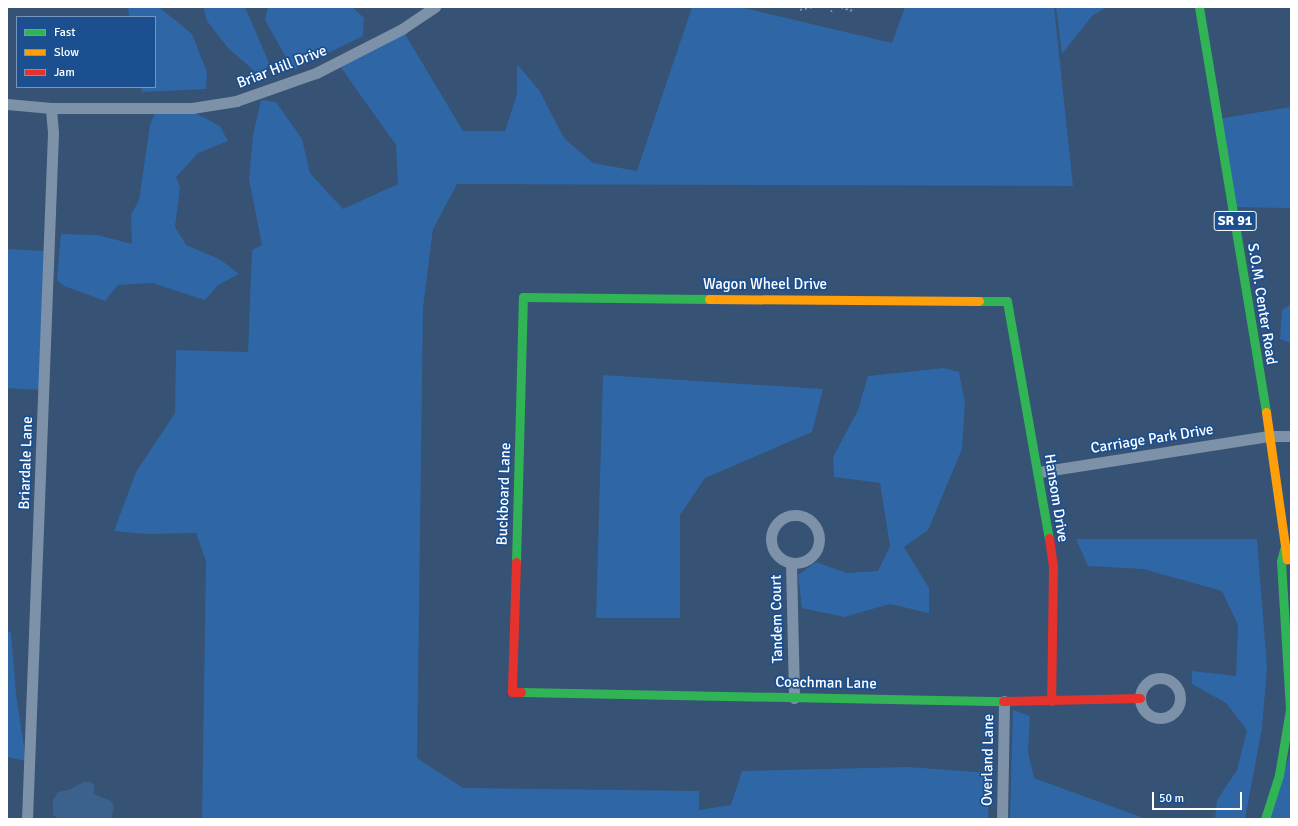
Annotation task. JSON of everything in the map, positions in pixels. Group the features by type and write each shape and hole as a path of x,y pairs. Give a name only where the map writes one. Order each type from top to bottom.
{"main road":[{"name":"S.O.M. Center Road","path":"1199,7 1270,436 1285,546 1291,576"},
{"name":"Wagon Wheel Drive","path":"523,297 1007,301"},
{"name":"Buckboard Lane","path":"512,692 523,297"},
{"name":"Hansom Drive","path":"1007,301 1039,472 1053,566 1051,701"},
{"path":"1265,819 1279,775 1290,709 1281,561 1285,546"},
{"name":"S.O.M. Center Road","path":"1287,559 1291,621"},
{"name":"Coachman Lane","path":"512,692 1004,701 1140,698"}],"street":[{"name":"Briar Hill Drive","path":"7,104 51,108 192,108 236,101 316,73 402,29 435,7"},
{"name":"Briardale Lane","path":"27,819 51,195 53,132 51,108"},
{"name":"Carriage Park Drive","path":"1039,472 1270,436 1291,436"},
{"name":"Tandem Court","path":"787,516 803,516 810,520 817,529 819,540 818,548 807,560 791,563 784,560 773,548 772,533 780,520 787,516"},
{"name":"Tandem Court","path":"791,563 794,698"},
{"name":"Overland Lane","path":"1002,819 1004,701"}],"path":[{"path":"800,10 814,7"},
{"path":"831,12 834,7"},
{"path":"841,7 851,11 853,7"}],"shaded area":[{"path":"128,7 159,7 192,34 207,72 206,89 142,92 141,88 156,88 156,16 129,16"},
{"path":"203,7 245,7 269,63 261,77 228,48 207,21"},
{"path":"268,7 352,7 364,18 363,36 293,70 265,20"},
{"path":"692,7 740,7 892,43 905,7 1054,7 1073,186 457,184 433,229 423,308 417,758 463,788 699,791 699,810 731,805 742,771 908,767 990,773 988,819 202,819 206,561 196,533 146,534 114,531 136,472 175,413 176,350 248,352 252,250 262,245 249,179 253,135 261,100 276,102 302,139 310,173 343,209 398,184 396,145 337,62 402,29 463,131 505,131 517,94 517,64 539,90 564,138 593,163 637,171"},
{"path":"1056,7 1107,7 1092,16 1062,54"},
{"path":"1291,107 1291,208 1232,207 1218,119"},
{"path":"156,110 197,114 220,126 228,141 198,153 176,177 180,187 175,227 186,245 221,260 239,274 218,285 205,300 152,283 118,285 105,301 64,286 57,280 61,234 98,235 132,244 131,215 139,200 150,125"},
{"path":"7,249 49,251 42,390 7,388"},
{"path":"1291,304 1291,343 1280,339 1282,310"},
{"path":"944,368 959,372 965,403 962,449 928,530 904,547 929,588 929,613 890,604 844,617 802,608 798,575 816,562 847,573 878,571 890,546 880,483 834,477 833,457 858,410 868,376"},
{"path":"603,375 823,389 812,432 705,478 680,515 680,618 596,618"},
{"path":"1076,539 1257,539 1267,668 1262,728 1245,819 1215,819 1217,800 1237,770 1247,730 1226,703 1192,684 1192,671 1236,676 1238,625 1222,591 1143,569 1088,566"},
{"path":"7,631 11,633 16,694 26,761 7,757"},
{"path":"1013,710 1030,716 1028,752 1034,778 1146,819 1010,818"},
{"path":"1291,750 1291,819 1269,819"},
{"path":"83,782 90,782 94,785 94,794 111,801 114,807 111,819 59,819 53,815 53,800 58,792 69,790"}],"traffic: fast":[{"path":"1199,7 1266,412"},
{"path":"516,562 523,297 709,299"},
{"path":"979,301 1007,301 1049,538"},
{"path":"1265,819 1279,775 1290,709 1281,561 1285,546"},
{"path":"521,692 1003,701"}],"traffic: slow":[{"path":"709,299 979,301"},
{"path":"1266,412 1287,560"}],"traffic: jam":[{"path":"1049,538 1053,566 1051,701"},
{"path":"516,562 512,692 521,692"},
{"path":"1003,701 1140,698"}]}
